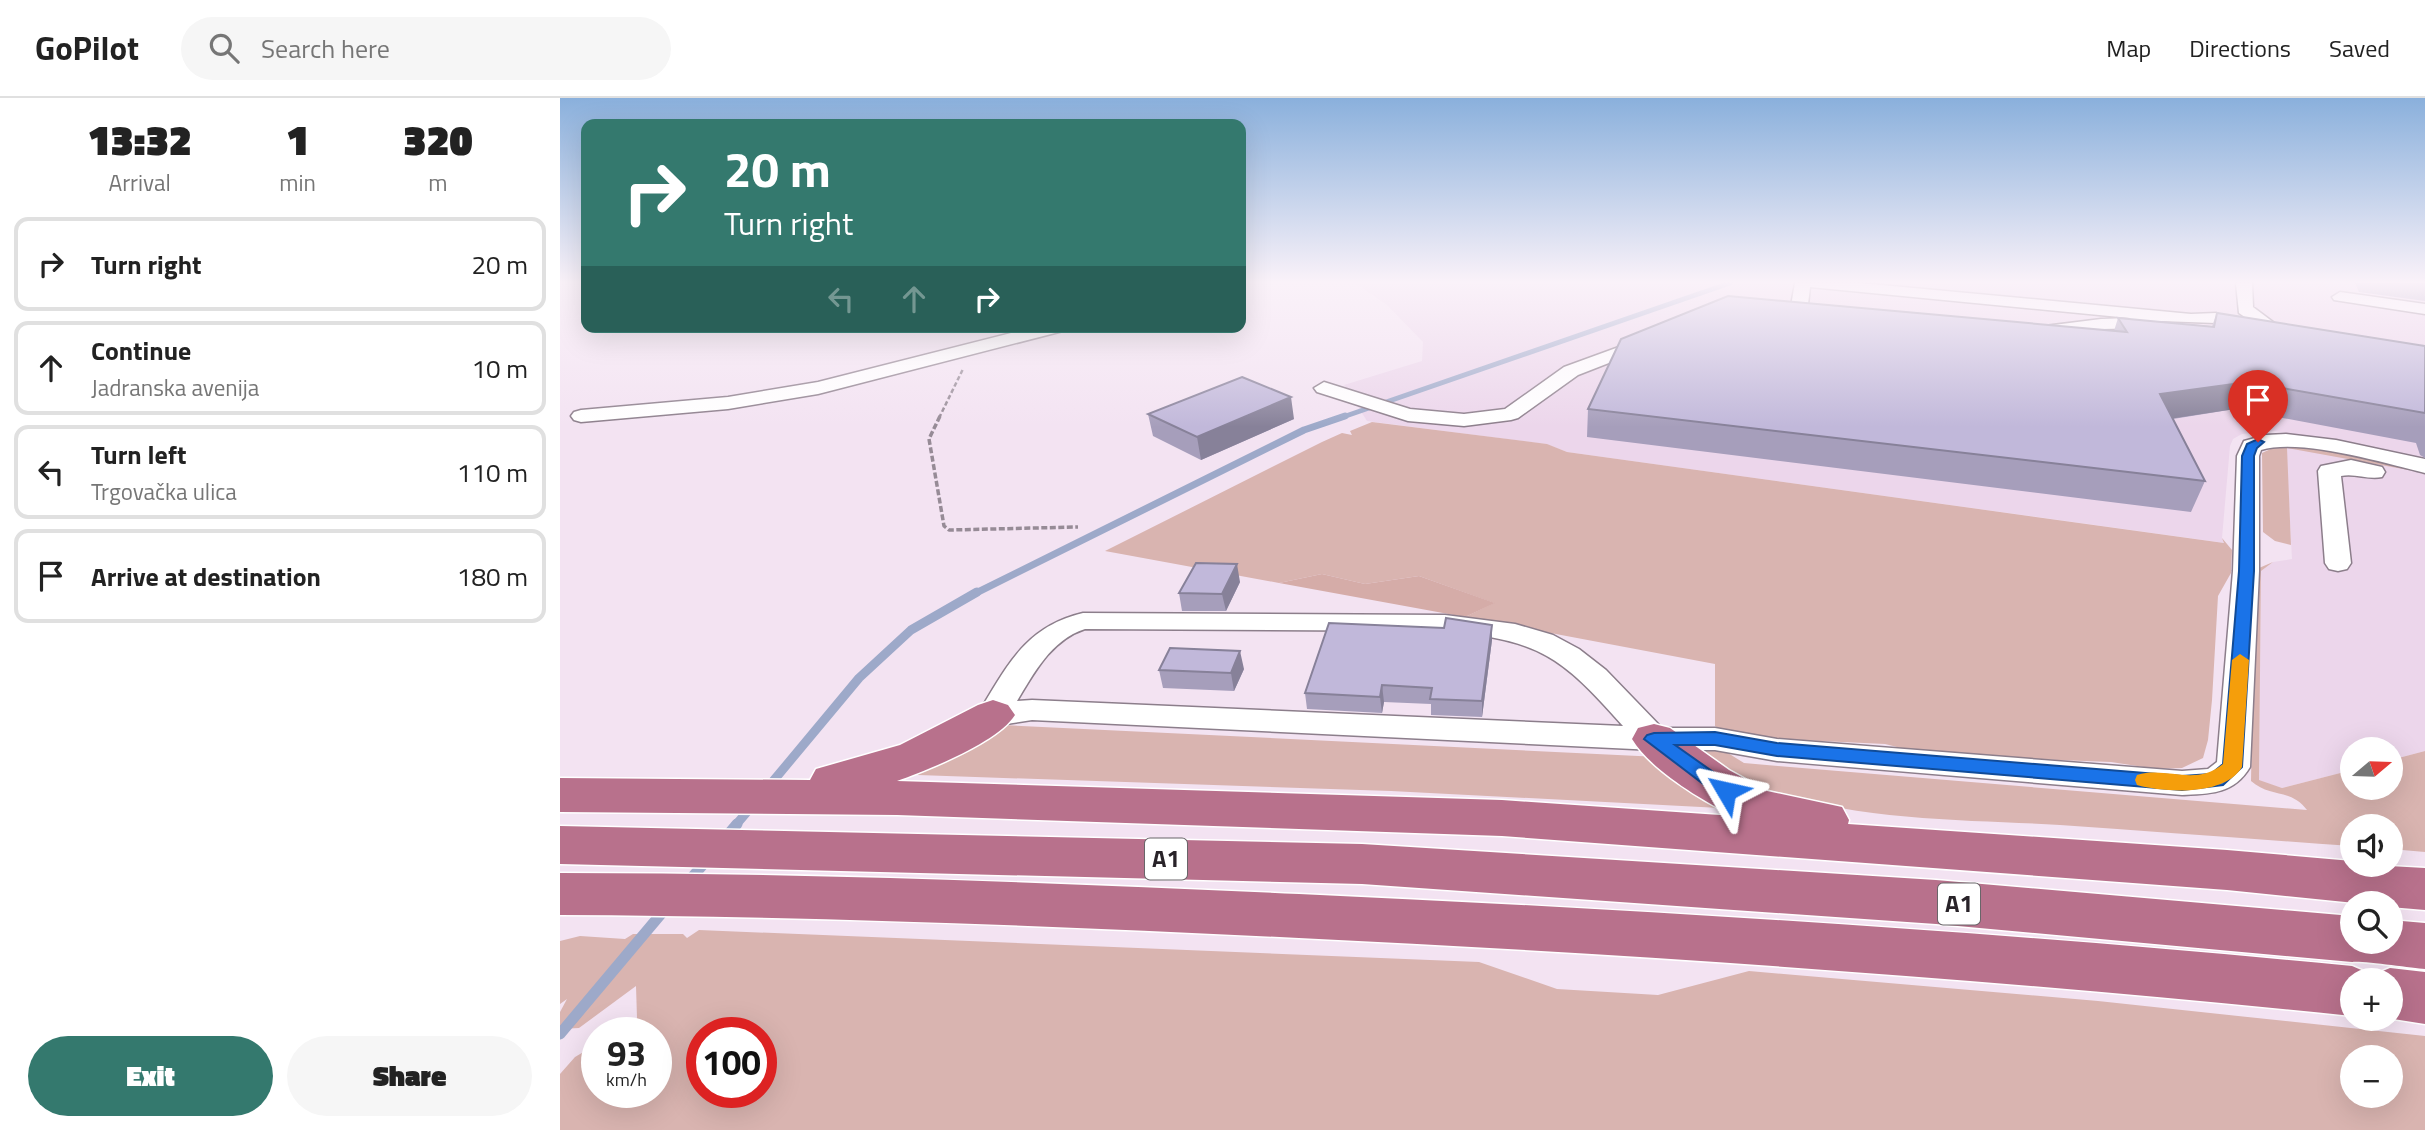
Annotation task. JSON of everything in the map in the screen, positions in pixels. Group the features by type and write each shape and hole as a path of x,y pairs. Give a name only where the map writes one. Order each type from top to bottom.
{"highway":[{"path":"785,796 887,769 944,743 993,715"},
{"path":"1654,739 1726,791 1751,804 1781,813 1872,831 1935,849"},
{"name":"A1","path":"560,795 897,798 1502,818 2227,870 2425,889"},
{"name":"A1","path":"560,845 1362,864 1936,902 2340,938"},
{"path":"560,894 643,892 950,899 1574,928 2340,989"},
{"path":"2403,944 2425,946"},
{"path":"2403,996 2425,998"}],"street":[{"path":"1324,388 1408,415 1464,420 1511,414 1571,371 1672,331"},
{"path":"2007,336 2034,331"},
{"path":"2272,331 2273,333 2256,336 2279,342"},
{"path":"581,416 728,403 818,388 1033,333"},
{"path":"993,715 1032,710 1507,730 1654,739 1715,739 1777,750 2182,783 2216,780 2233,767 2246,571 2248,456 2252,446 2269,440 2308,443 2425,466"},
{"path":"2338,563 2329,471 2351,467 2425,482"},
{"path":"993,715 1040,644 1067,624 1083,621 1445,623 1493,628 1554,646 1578,662 1654,739"}],"path":[{"path":"964,368 929,439 944,526 949,530 1078,527"}],"shaded area":[{"path":"1412,331 2425,331 2425,458 2274,431 2242,434 2233,439 2230,446 2222,538 2225,543 1567,452 1546,444 1367,421 1344,385 1422,361 1423,342"},
{"path":"1372,422 1547,444 1567,452 2224,543 2222,538 2232,550 2231,573 2218,596 2212,700 2208,740 2203,758 2182,768 2157,769 2111,762 1957,756 1917,752 1885,744 1778,739 1727,733 1715,726 1715,664 1465,617 1494,603 1419,576 1365,584 1322,574 1279,583 1105,551 1322,442 1342,433 1352,435 1350,431"},
{"path":"2306,446 2425,469 2425,473 2287,448 2291,545 2275,541 2263,532 2262,453 2275,447"},
{"path":"2295,447 2425,473 2425,751 2403,757 2403,737 2340,737 2340,773 2282,788 2259,781 2261,571 2273,562 2292,559 2286,448"},
{"path":"2273,562 2261,571 2259,780 2282,788 2340,773 2340,800 2403,800 2403,757 2425,751 2425,852 2403,850 2403,814 2340,814 2340,845 1870,813 1776,792 1734,774 1697,750 1723,750 1744,763 2307,810 2294,799 2265,790 2251,781 2254,626 2259,568"},
{"path":"1322,574 1365,584 1419,576 1495,603 1465,617 1279,583"},
{"path":"1003,725 1659,757 1720,808 1391,791 918,775 918,771"},
{"path":"699,930 1479,962 1557,989 1658,995 1749,971 2098,1001 2340,1027 2340,1031 2378,1031 2425,1036 2425,1130 560,1130 560,1074 581,1053 581,1108 672,1108 672,1017 637,1017 636,986 594,1017 581,1017 579,1028 560,1029 560,1012 567,999 560,1004 560,941 580,936 625,939 633,934 683,934 687,938"}],"building":[{"path":"1641,331 2331,331 2425,346 2425,413 2248,382 2160,394 2205,481 1588,409 1621,339"},
{"path":"1242,377 1291,397 1197,437 1148,414"},
{"path":"1196,563 1237,564 1222,594 1179,593"},
{"path":"1446,618 1492,625 1482,701 1430,699 1432,688 1382,685 1380,697 1305,693 1329,623 1444,628"},
{"path":"1170,648 1240,651 1231,673 1159,670"}],"waterway":[{"path":"1340,418 1591,331"},
{"path":"974,594 1304,430 1345,416"},
{"path":"769,786 859,678 911,630 977,592"},
{"path":"735,826 752,806"},
{"path":"726,837 737,824"},
{"path":"688,882 707,860"},
{"path":"560,1034 666,908"}],"slow traffic":[{"path":"2144,780 2182,783 2216,780 2233,767 2240,660"}],"route":[{"path":"1726,791 1654,739 1715,739 1777,750 2182,783 2216,780 2233,767 2246,571 2248,456 2252,446 2258,442"}]}
